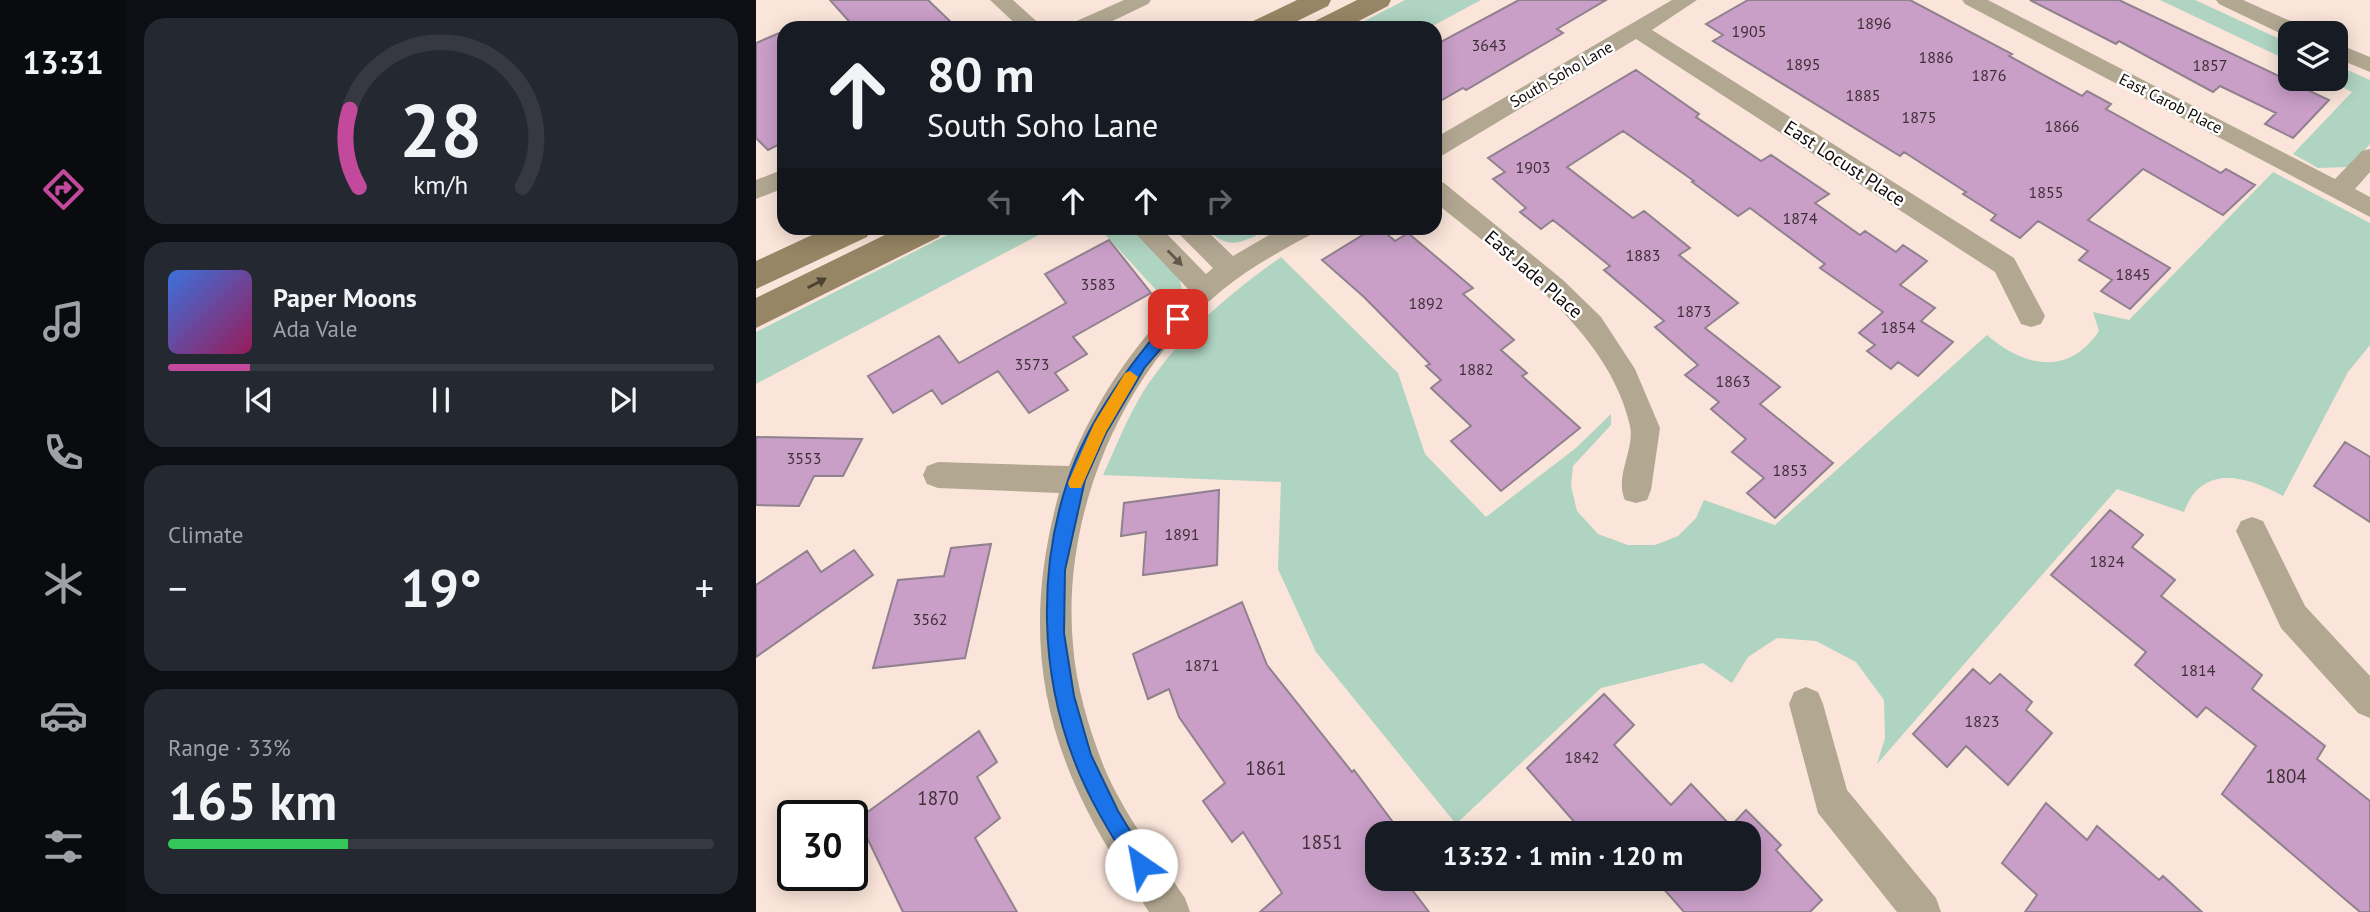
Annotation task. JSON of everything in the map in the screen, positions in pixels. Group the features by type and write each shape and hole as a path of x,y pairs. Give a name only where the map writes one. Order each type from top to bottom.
{"main road":[{"path":"1275,21 1318,0"},
{"path":"1337,21 1378,0"},
{"path":"756,276 841,235"},
{"path":"756,314 913,235"}],"street":[{"path":"1000,0 1025,21"},
{"path":"1095,21 1141,0"},
{"name":"South Soho Lane","path":"1442,145 1687,0"},
{"name":"East Carob Place","path":"1972,0 2370,208"},
{"path":"2226,0 2278,24"},
{"name":"East Locust Place","path":"1637,30 2005,265 2031,316"},
{"path":"2348,55 2370,65"},
{"path":"2339,191 2370,157"},
{"path":"756,190 777,181"},
{"name":"East Jade Place","path":"1442,195 1554,287 1591,325 1625,377 1645,428 1636,490"},
{"path":"1153,235 1204,289"},
{"path":"1196,235 1232,271"},
{"path":"1171,912 1105,806 1082,758 1065,696 1055,633 1056,570 1076,480 1100,429 1133,373 1204,289 1290,235"},
{"path":"938,475 1076,480"},
{"path":"2252,531 2293,617 2370,701"},
{"path":"1806,704 1831,800 1922,912"}],"green space":[{"path":"1405,0 1481,0 1442,21 1364,21"},
{"path":"2160,0 2195,0 2278,38 2278,56"},
{"path":"2348,70 2370,80 2370,144 2350,167 2318,168 2293,154 2352,92 2348,90"},
{"path":"2273,172 2370,223 2370,345 2348,372 2283,496 2240,479 2213,480 2192,496 2184,512 2117,489 1877,764 1885,738 1884,700 1856,662 1816,641 1777,638 1748,657 1732,683 1703,663 1601,688 1459,821 1454,821 1316,652 1278,569 1281,482 1103,475 1137,402 1172,353 1223,302 1281,257 1398,373 1425,454 1486,517 1576,448 1611,414 1611,425 1573,466 1571,486 1577,511 1598,534 1628,545 1655,545 1678,536 1696,518 1704,500 1775,525 1987,335 2001,346 2031,360 2060,361 2074,356 2087,346 2099,331 2093,312 2129,320"},
{"path":"947,235 1039,235 756,384 756,332"},
{"path":"1105,235 1139,235 1179,277 1182,289 1169,304"},
{"path":"1214,235 1256,236 1235,243"}],"building":[{"path":"830,0 928,0 950,21 849,21"},
{"path":"1519,0 1606,0 1557,29 1563,33 1466,90 1463,88 1442,100 1442,41"},
{"path":"1748,0 1910,0 2012,54 2009,56 2082,96 2087,91 2111,104 2106,109 2221,173 2226,169 2255,185 2223,215 2143,169 2088,220 2170,268 2130,309 2101,291 2112,280 2079,260 2088,251 2038,221 2020,238 1991,220 1996,215 1963,194 1966,192 1904,152 1900,156 1713,41 1723,35 1706,24"},
{"path":"2030,0 2119,0 2278,76 2278,91 2310,91 2329,100 2293,138 2265,124 2276,113 2220,86 2213,92 2119,41 2116,44"},
{"path":"777,34 777,146 768,150 756,138 756,43"},
{"path":"1636,70 1699,114 1696,117 1761,161 1771,155 1829,194 1815,203 1860,235 1865,231 1896,252 1903,245 1927,261 1900,285 1935,308 1921,321 1953,342 1918,376 1898,362 1891,369 1867,351 1875,345 1859,333 1883,312 1820,268 1825,264 1750,208 1738,216 1623,131 1567,167 1633,218 1644,211 1690,248 1679,255 1738,303 1705,328 1780,387 1760,404 1833,463 1775,518 1747,493 1764,478 1732,452 1746,439 1711,409 1719,402 1685,375 1698,365 1655,327 1664,321 1604,270 1610,266 1553,220 1541,229 1520,212 1526,208 1493,179 1505,172 1488,158"},
{"path":"1363,235 1388,235 1395,241 1410,235 1473,288 1463,294 1514,340 1501,350 1527,373 1522,376 1580,428 1501,491 1451,441 1471,426 1431,388 1441,380 1426,366 1430,364 1364,297 1322,260"},
{"path":"1109,240 1151,293 1073,337 1087,354 1055,373 1068,390 1029,413 998,371 942,404 932,390 893,413 868,376 939,336 959,363 1066,303 1045,274"},
{"path":"756,437 862,439 843,476 814,476 799,506 756,505"},
{"path":"2345,442 2370,457 2370,522 2314,486"},
{"path":"1219,490 1217,565 1143,575 1146,532 1121,536 1124,503"},
{"path":"2110,510 2143,535 2132,547 2175,580 2161,596 2262,675 2252,689 2325,746 2317,759 2370,801 2370,912 2360,912 2222,794 2256,746 2206,707 2197,717 2135,665 2146,652 2051,575"},
{"path":"991,544 965,658 873,668 898,580 944,576 951,548"},
{"path":"854,550 873,575 756,657 756,585 807,551 821,572"},
{"path":"1242,602 1267,665 1352,772 1354,770 1392,821 1365,821 1365,891 1413,891 1429,912 1260,912 1282,893 1243,832 1232,842 1203,801 1225,783 1179,717 1169,689 1148,699 1133,654"},
{"path":"1973,669 1990,684 2000,674 2032,702 2026,710 2052,733 2008,785 1966,746 1947,767 1913,734"},
{"path":"1604,694 1634,725 1614,745 1671,805 1691,784 1726,821 1573,821 1527,768"},
{"path":"979,731 997,762 977,777 1000,818 975,838 1017,912 903,912 868,840 868,812"},
{"path":"2046,803 2087,840 2097,826 2159,880 2163,876 2202,912 2025,912 2037,895 2002,863"},
{"path":"1746,810 1757,821 1736,821"},
{"path":"1761,825 1781,845 1776,850 1822,900 1810,912 1684,912 1665,891 1761,891"}],"slow traffic":[{"path":"1076,483 1100,429 1130,377"}],"route":[{"path":"1141,865 1111,818 1082,758 1065,696 1055,633 1056,570 1076,480 1100,429 1140,363 1178,319"}]}
